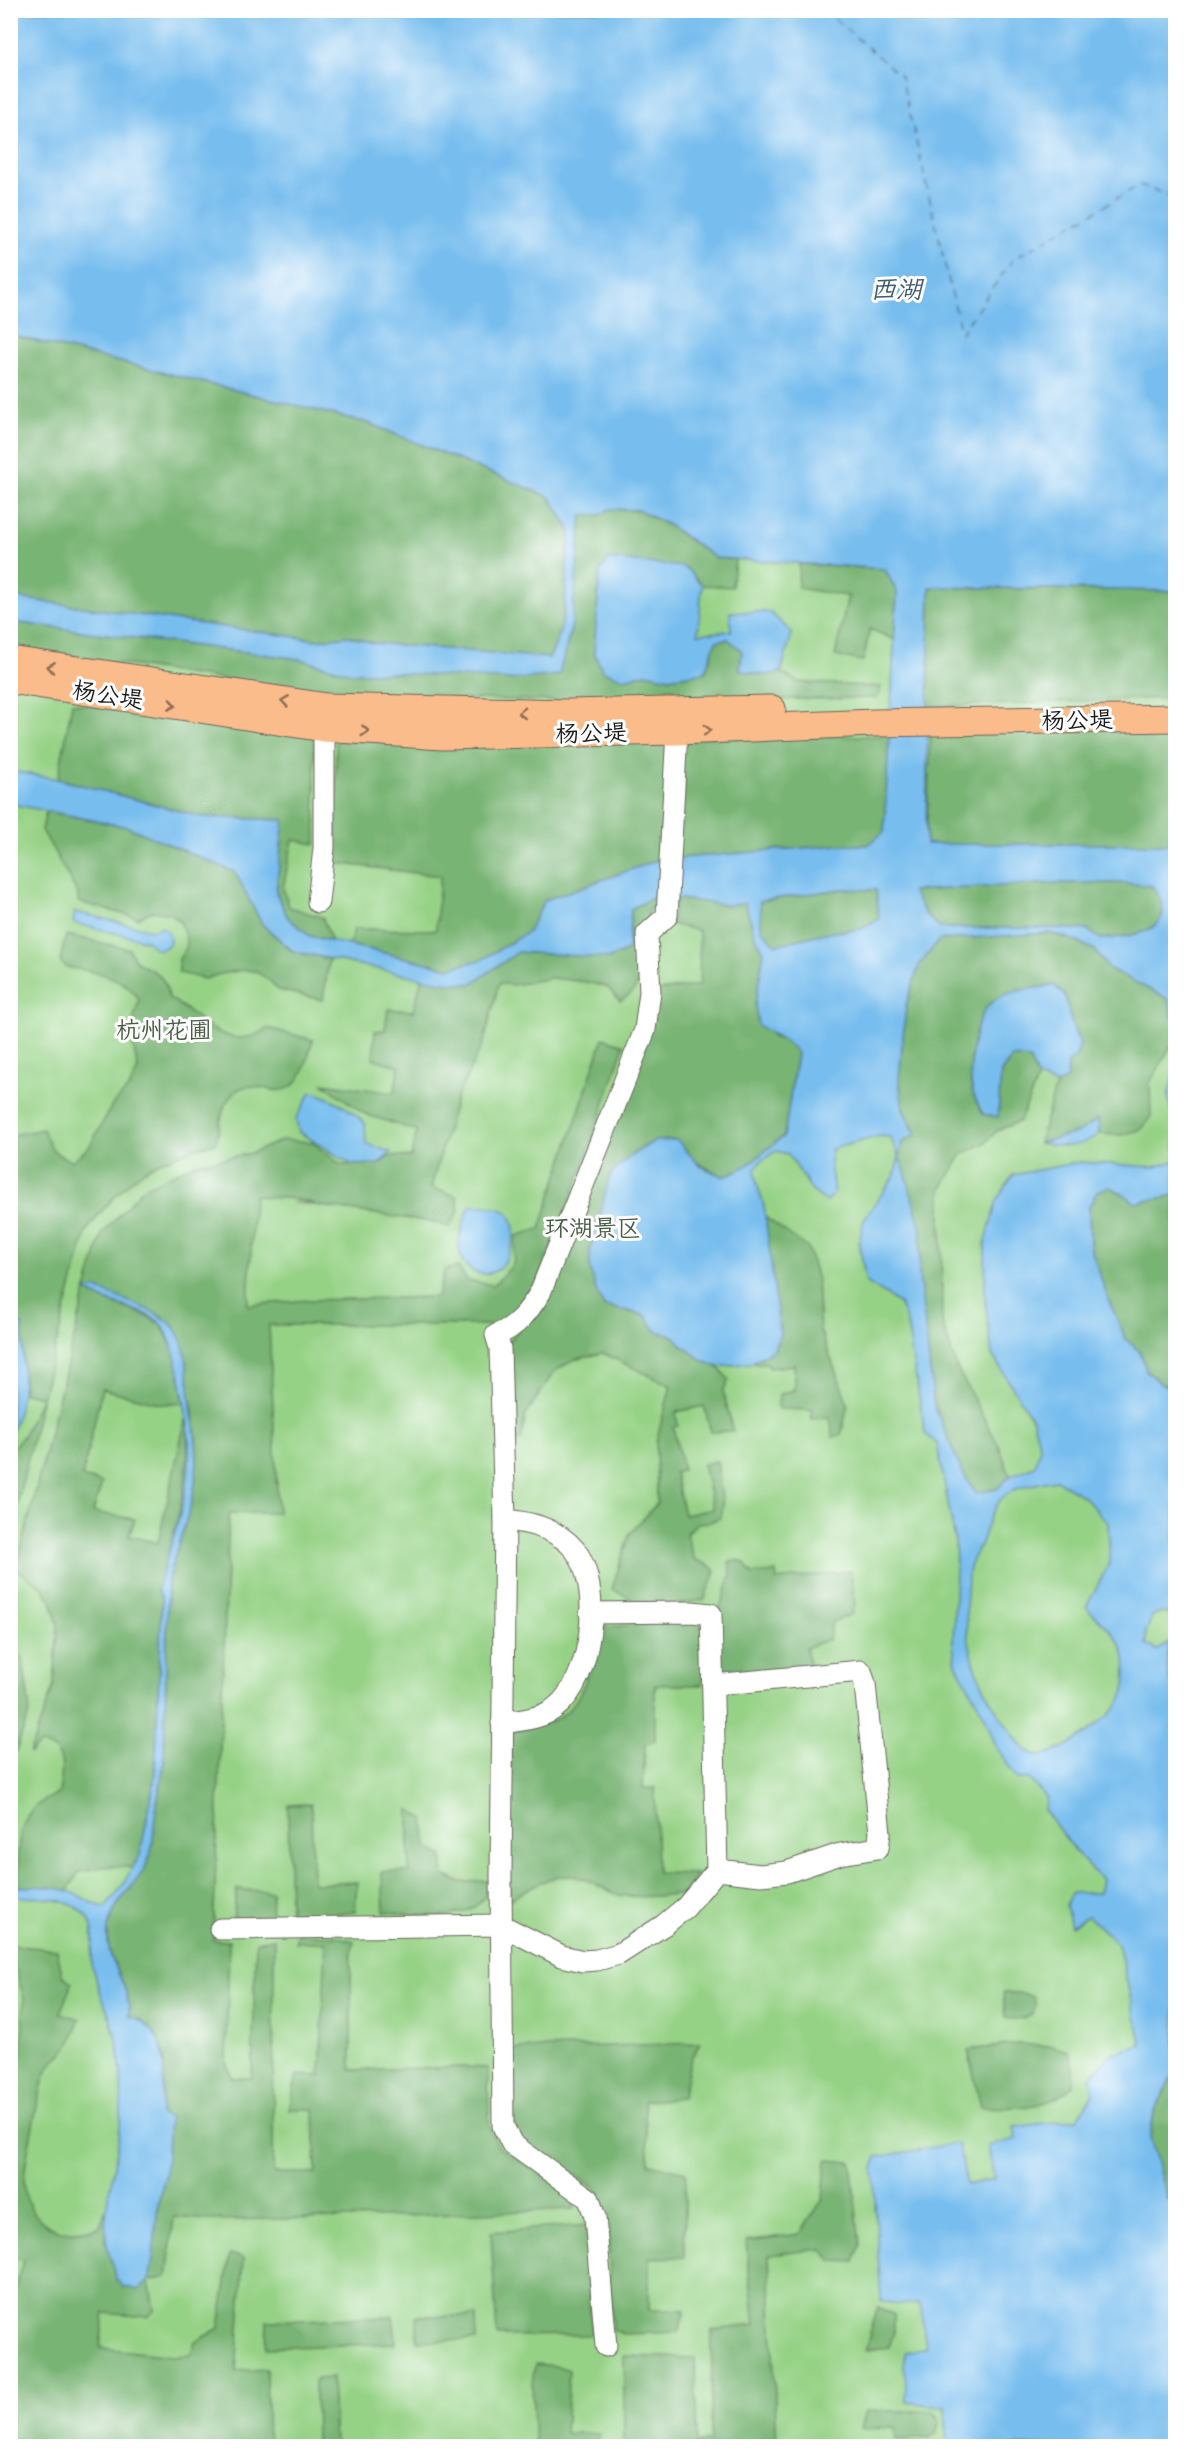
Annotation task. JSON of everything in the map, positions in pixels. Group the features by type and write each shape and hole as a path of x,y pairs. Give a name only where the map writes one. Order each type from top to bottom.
{"main road":[{"name":"杨公堤","path":"10,660 327,707 566,713 874,716 964,714 1176,701"},
{"name":"杨公堤","path":"10,680 324,728 442,736 677,731 874,716"},
{"name":"杨公堤","path":"964,714 1176,718"}],"street":[{"path":"318,902 324,848 324,728"},
{"path":"606,2346 595,2217 589,2199 512,2144 503,2126 501,1925 504,1520 500,1348 496,1335 511,1330 529,1311 547,1279 645,1030 650,992 647,934 667,916 677,731"},
{"path":"502,1723 538,1717 555,1708 568,1694 582,1667 591,1633 590,1598 584,1569 574,1550 540,1526 504,1520"},
{"path":"220,1929 501,1925 562,1956 583,1961 619,1954 664,1925 686,1906 717,1870 711,1614 692,1612 590,1613"},
{"path":"713,1685 861,1671 865,1684 879,1833 878,1848 840,1854 786,1872 761,1875 717,1870"}],"green space":[{"name":"环湖景区","path":"11,11 1175,11 1175,2446 11,2446"},
{"path":"11,335 368,423 550,497 571,531 564,612 561,628 549,658 374,643 348,636 318,640 11,597"},
{"path":"609,509 639,510 668,525 716,558 735,559 732,587 702,585 685,567 600,571 594,653 603,671 624,679 646,673 669,678 705,672 716,641 728,639 742,651 740,670 764,675 781,672 798,682 881,687 878,698 608,702 333,696 11,647 10,622 299,659 351,673 398,673 564,659 572,625 582,515 600,515"},
{"path":"799,564 885,569 897,592 895,640 870,629 863,661 835,656 848,596 798,588"},
{"path":"930,587 1175,591 1175,698 922,707"},
{"path":"72,703 314,734 316,844 293,840 283,888 289,907 322,917 332,941 310,936 288,918 276,892 283,820 202,817 58,779"},
{"path":"1175,729 1175,844 926,845 931,731"},
{"path":"890,736 884,832 869,845 839,845 658,860 545,900 528,932 481,960 449,968 350,945 354,929 436,930 440,876 336,863 336,741"},
{"path":"46,811 128,827 235,872 262,924 292,951 329,959 323,1000 278,990 270,981 255,971 243,970 205,979 179,973 179,959 186,948 186,938 180,922 172,914 152,911 138,918 78,902 78,894 42,830"},
{"path":"1058,883 1125,883 1152,886 1161,901 1163,913 1159,922 1139,933 1100,939 1088,930 940,928 926,915 911,890"},
{"path":"842,889 876,890 879,919 861,929 825,933 776,945 761,929 759,901"},
{"path":"656,896 648,913 641,947 640,981 632,993 620,1001 607,987 586,982 551,978 512,985 499,983 484,1041 456,1099 431,1188 457,1196 459,1211 449,1227 431,1222 293,1202 316,1204 296,1199 254,1196 248,1305 309,1300 437,1297 445,1270 458,1267 468,1281 494,1285 513,1265 516,1236 540,1229 603,1038 624,1045 585,1162 534,1292 507,1325 269,1325 278,1513 229,1513 213,1940 229,1941 226,2062 232,2078 252,2078 256,1942 274,1939 273,2173 316,2173 314,2109 289,2109 297,2075 320,2076 326,1942 296,1942 297,1934 336,1936 354,1941 351,1953 351,2070 488,2068 489,2126 498,2146 573,2196 575,2209 359,2218 208,2220 174,2217 167,2277 149,2281 154,2310 147,2317 104,2313 100,2348 173,2356 191,2355 195,2342 219,2328 230,2254 244,2258 236,2371 266,2369 268,2446 11,2446 11,2308 23,2260 11,2257 10,2083 22,2049 24,1998 11,1953 11,1945 57,1950 62,1975 72,1983 60,2013 80,2019 69,2045 46,2073 40,2095 24,2179 24,2187 31,2209 42,2222 66,2232 88,2230 100,2226 107,2207 105,2241 115,2266 116,2279 155,2237 158,2204 166,2173 161,2115 164,2055 156,2035 141,2020 129,2017 126,1994 110,1952 108,1929 114,1911 146,1866 152,1848 164,1762 168,1581 195,1487 196,1436 191,1400 174,1327 163,1317 95,1289 86,1290 102,1234 143,1188 194,1164 252,1153 282,1140 312,1142 341,1165 379,1164 390,1156 411,1157 417,1131 365,1114 322,1083 394,1093 399,1066 373,1059 375,1031 385,1030 388,1009 413,1011 422,978 471,984 518,952 610,958 628,950 631,909"},
{"path":"676,898 727,905 745,902 755,935 764,952 755,1005 773,1037 789,1042 797,1053 784,1136 746,1166 724,1177 696,1162 677,1140 654,1141 630,1156 610,1175 590,1252 604,1306 645,1315 656,1331 674,1336 703,1361 718,1367 729,1380 723,1391 733,1431 711,1432 704,1406 676,1412 678,1426 673,1427 683,1470 675,1473 684,1515 713,1509 703,1464 717,1461 723,1505 721,1517 710,1522 697,1523 686,1534 694,1559 710,1566 715,1571 704,1600 672,1605 633,1600 612,1589 629,1535 657,1503 656,1442 671,1386 603,1353 573,1360 554,1372 526,1414 521,1440 513,1440 508,1343 543,1298 658,991 700,985 699,931 671,924"},
{"path":"1049,933 1071,939 1095,950 1108,968 1168,999 1175,1025 1175,1039 1150,1082 1151,1116 1142,1129 1122,1135 1099,1134 1098,1119 1080,1132 1039,1143 1056,1085 1067,1079 1068,1062 1077,1055 1080,1044 1072,1025 1065,996 1054,985 1013,992 991,1003 980,1020 971,1058 971,1083 983,1114 998,1116 1001,1072 1012,1057 1029,1059 1038,1078 1020,1121 997,1131 985,1143 962,1154 941,1189 942,1321 956,1366 1000,1448 1010,1476 997,1489 976,1493 962,1472 934,1405 919,1274 920,1234 899,1157 902,1142 916,1134 903,1109 899,1079 906,1006 919,965 939,940"},
{"name":"杭州花圃","path":"66,935 129,949 139,963 161,978 169,998 216,1031 227,1036 240,1038 253,1036 268,1028 313,1040 303,1072 292,1086 283,1090 242,1087 234,1093 224,1107 216,1143 177,1155 148,1168 119,1193 91,1225 86,1232 42,1397 24,1393 22,1325 11,1317 11,1135 43,1129 53,1150 72,1161 89,1147 113,1104 129,1088 138,1069 130,1032 139,1000 125,985 116,980 66,967 60,961"},
{"path":"1110,1187 1135,1203 1175,1195 1175,1388 1161,1384 1146,1370 1140,1352 1126,1339 1108,1299 1090,1246 1089,1207 1097,1191"},
{"path":"765,1217 808,1248 817,1280 820,1330 848,1404 841,1435 833,1437 830,1417 811,1419 813,1410 778,1409 779,1394 794,1390 794,1365 770,1368 766,1363 751,1363 774,1350 780,1334"},
{"path":"86,1290 94,1296 147,1316 161,1324 176,1355 184,1403 162,1404 102,1389 82,1477 102,1483 93,1512 135,1519 129,1536 158,1543 186,1417 188,1440 181,1504 158,1589 162,1598 155,1774 140,1855 132,1868 104,1866 78,1873 67,1892 54,1888 19,1887 19,1843 24,1822 37,1805 59,1793 62,1762 56,1751 40,1744 29,1754 54,1685 58,1624 51,1601 41,1586 16,1569"},
{"path":"42,1397 11,1531 11,1449 23,1436"},
{"path":"738,1560 744,1562 752,1574 776,1572 777,1580 851,1571 855,1605 852,1614 832,1622 829,1639 806,1648 810,1669 718,1677 716,1619 731,1575 729,1562"},
{"path":"691,1620 700,1623 705,1637 702,1685 655,1685 655,1742 645,1744 643,1788 655,1788 657,1873 697,1874 684,1895 642,1897 619,1895 581,1878 562,1876 534,1885 509,1901 511,1732 555,1720 574,1704 583,1686 599,1635 606,1627"},
{"path":"11,1639 23,1660 30,1711 11,1765"},
{"path":"311,1804 313,1884 357,1882 355,1912 290,1918 288,1805"},
{"path":"409,1809 424,1819 427,1847 442,1856 444,1875 459,1882 489,1881 484,1896 475,1906 447,1915 430,1916 384,1912 382,1871 409,1872"},
{"path":"237,1889 272,1892 271,1918 233,1918"},
{"path":"1003,1993 1022,1993 1033,1997 1035,2009 1023,2018 1005,2018"},
{"path":"700,2043 691,2058 682,2098 644,2101 649,2164 686,2172 684,2257 649,2258 649,2310 685,2310 679,2332 625,2334 612,2330 608,2223 596,2190 583,2179 530,2147 512,2132 512,2049"},
{"path":"1018,2044 1051,2046 1068,2051 1073,2067 1074,2085 1053,2100 1042,2104 1019,2107 981,2107 968,2050"},
{"path":"1175,2070 1173,2134 1176,2151 1175,2204 1167,2199 1150,2138 1154,2113"},
{"path":"826,2160 851,2162 860,2245 854,2262 832,2261 822,2249 769,2255 777,2446 624,2446 624,2356 695,2358 697,2444 711,2440 712,2330 755,2325 746,2241 800,2234 823,2199"},
{"path":"587,2225 591,2335 497,2336 491,2232"},
{"path":"878,2307 894,2315 894,2332 889,2347 865,2350"},
{"path":"417,2316 476,2316 477,2340 417,2341"},
{"path":"393,2317 396,2343 266,2348 267,2321"},
{"path":"535,2364 557,2366 569,2370 565,2433 600,2433 597,2446 535,2446 532,2384"},
{"path":"332,2378 335,2446 287,2446 316,2445 315,2379"},
{"path":"866,2411 932,2411 940,2420 936,2434 928,2438 896,2440 895,2427 861,2428"}],"water":[{"name":"西湖","path":"11,11 1175,11 1175,591 930,587 926,844 1175,844 1175,1025 1168,999 1108,968 1095,950 1071,939 1049,933 939,940 919,965 906,1005 899,1079 903,1109 916,1135 902,1142 899,1157 890,1137 880,1136 832,1149 830,1161 834,1194 827,1202 813,1192 788,1154 776,1151 760,1162 755,1170 764,1206 780,1334 774,1350 751,1363 718,1367 703,1361 674,1336 656,1331 645,1315 604,1306 597,1293 590,1269 590,1252 610,1175 630,1156 654,1141 677,1140 700,1166 724,1177 746,1166 784,1136 797,1053 784,1041 758,1025 755,1005 764,952 755,935 745,903 727,905 656,896 631,909 628,950 610,958 518,952 471,984 440,982 293,951 262,924 235,872 128,827 11,804 11,771 58,779 202,817 284,820 276,892 288,918 310,936 449,968 481,960 528,932 545,900 658,860 839,845 868,845 884,832 897,592 885,569 716,558 668,525 639,510 609,509 600,515 582,515 572,625 559,675 511,680 398,673 351,673 299,659 11,622 11,597 318,640 348,636 374,643 549,658 561,628 564,612 571,531 550,497 368,423 11,335","holes":["1058,883 1125,883 1152,886 1161,901 1163,913 1159,922 1139,933 1100,939 1088,930 940,928 926,915 912,891","842,889 876,890 879,919 861,929 825,933 776,945 761,929 760,901"]},
{"path":"609,559 685,567 702,585 698,634 731,631 730,612 770,612 792,633 781,672 764,675 740,670 742,651 728,639 716,641 705,672 669,678 646,673 624,679 603,671 594,653 600,571"},
{"path":"75,912 151,930 162,927 169,933 170,943 158,949 148,941 73,923"},
{"path":"1054,985 1065,996 1072,1025 1080,1044 1077,1055 1068,1063 1067,1079 1056,1085 1038,1078 1029,1059 1012,1057 1001,1072 998,1117 983,1114 973,1093 971,1059 976,1032 985,1011 991,1003 1005,995"},
{"path":"1175,1068 1175,1126 1168,1097"},
{"path":"311,1092 340,1104 365,1123 366,1144 391,1152 379,1164 352,1165 299,1132 296,1119"},
{"path":"1098,1119 1099,1134 1084,1143 1064,1146 1039,1143 1080,1132"},
{"path":"899,1157 921,1229 919,1274 934,1405 962,1472 976,1493 997,1489 1010,1476 1035,1466 1040,1448 1033,1420 992,1355 985,1299 985,1244 997,1200 1013,1175 1080,1162 1155,1167 1174,1161 1175,1158 1175,1195 1135,1203 1110,1187 1097,1191 1089,1207 1090,1246 1108,1299 1126,1339 1140,1352 1146,1370 1161,1384 1175,1388 1175,1623 1173,1615 1161,1612 1152,1616 1146,1632 1146,1644 1157,1650 1169,1642 1168,1673 1176,1689 1175,2070 1154,2113 1150,2137 1167,2199 1175,2204 1175,2446 947,2446 945,2407 906,2402 905,2353 926,2348 920,2303 899,2305 881,2301 873,2169 877,2157 958,2143 967,2185 994,2179 988,2146 1016,2139 1014,2127 1078,2119 1093,2094 1090,2078 1113,2053 1142,2045 1118,1944 1088,1916 1071,1926 1066,1906 1071,1893 1099,1893 1102,1880 1081,1858 1044,1810 1047,1799 1029,1779 1017,1779 997,1749 985,1717 956,1664 953,1644 955,1540 937,1444 925,1433 907,1324 900,1304 866,1282 859,1243 864,1219 894,1177","holes":["1056,1480 1083,1496 1108,1523 1110,1562 1086,1607 1116,1637 1124,1653 1126,1673 1122,1698 1108,1715 1072,1743 1059,1750 1037,1755 1028,1752 1019,1742 990,1700 970,1648 966,1611 969,1567 993,1511 1006,1495 1026,1486"]},
{"path":"470,1206 498,1208 511,1218 514,1233 510,1251 502,1265 492,1272 483,1274 475,1272 467,1267 462,1259 459,1242"},
{"path":"95,1288 159,1315 173,1326 178,1334 186,1360 197,1455 194,1488 188,1515 168,1581 164,1762 152,1848 146,1866 114,1911 108,1929 110,1952 126,1992 129,2016 144,2023 154,2032 160,2044 164,2071 161,2115 169,2118 166,2173 158,2204 153,2260 149,2281 138,2290 124,2287 116,2279 106,2239 106,2213 119,2135 121,2081 116,2039 93,1971 92,1927 84,1913 65,1903 31,1897 10,1898 11,1888 44,1886 68,1891 94,1904 106,1907 121,1888 140,1855 155,1774 162,1598 157,1589 188,1480 187,1422 177,1365 164,1328 152,1317 104,1300 86,1290"},
{"path":"11,1317 22,1325 23,1367 20,1406 11,1433"}],"ferry route":[{"path":"824,10 901,76 961,333 1013,259 1140,185 1176,198"}]}
